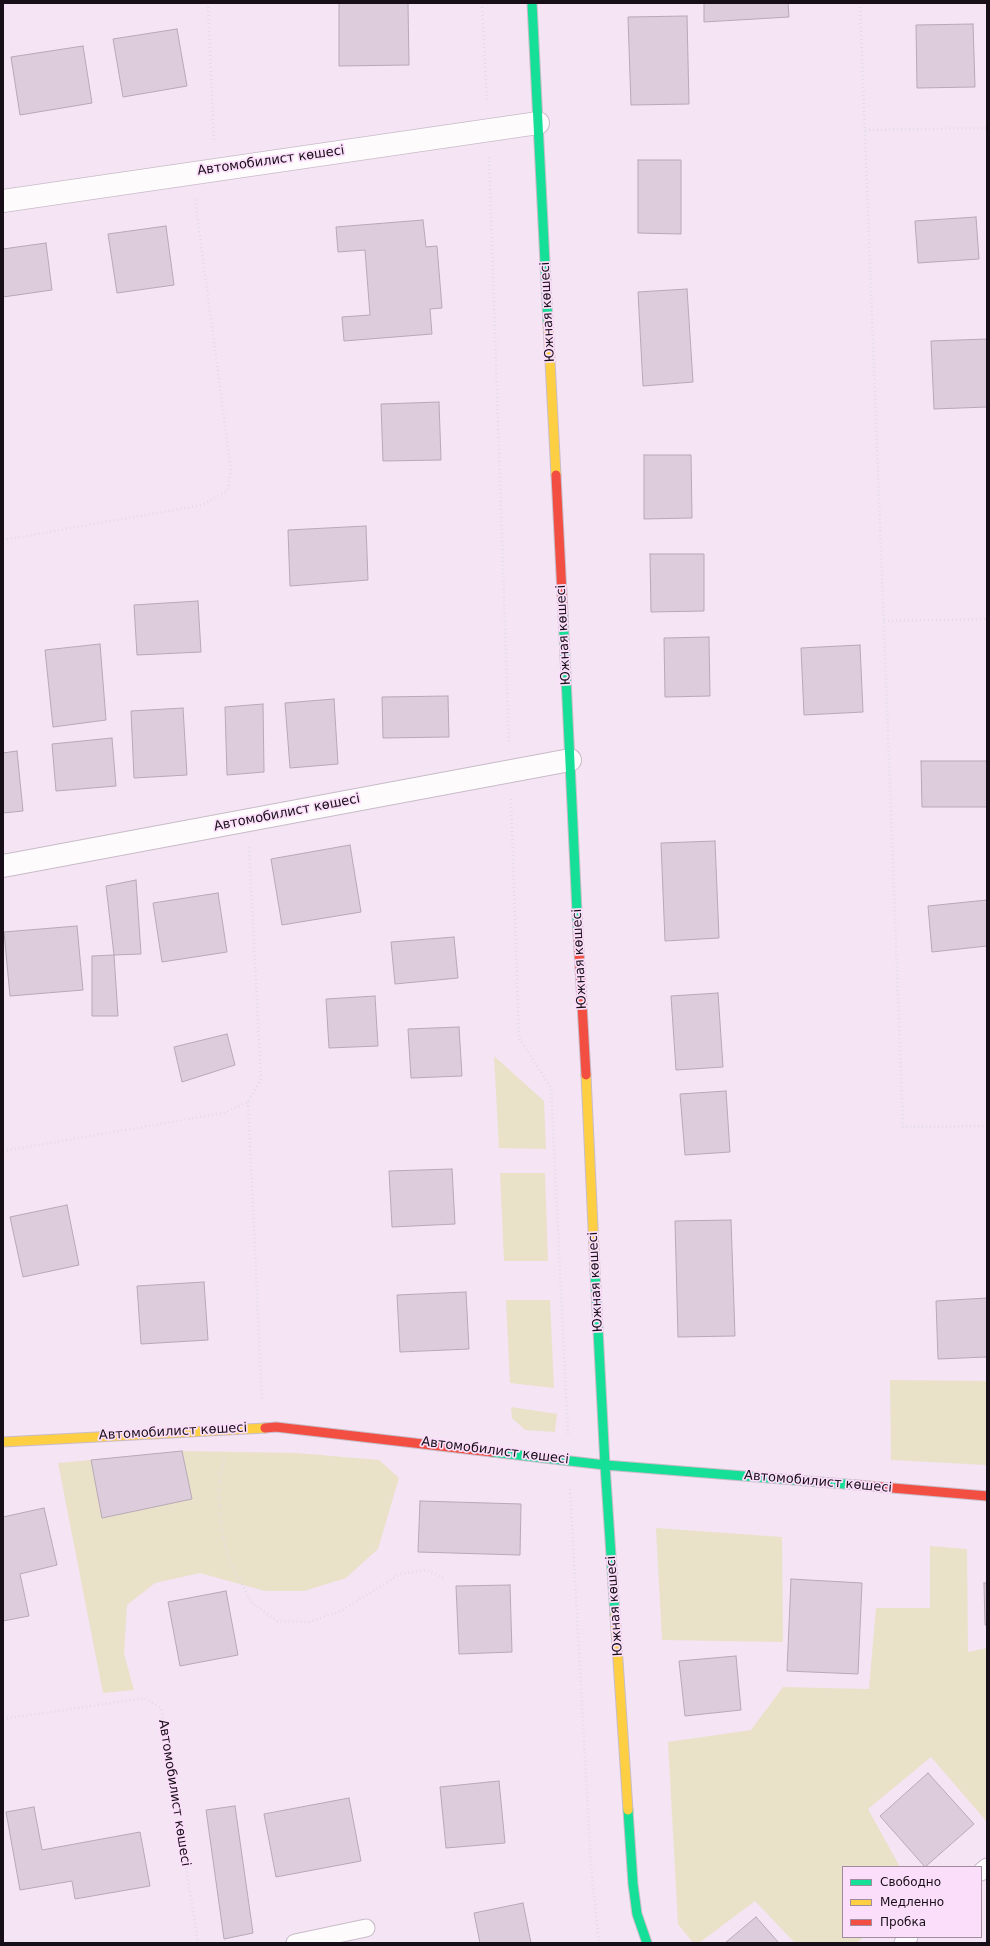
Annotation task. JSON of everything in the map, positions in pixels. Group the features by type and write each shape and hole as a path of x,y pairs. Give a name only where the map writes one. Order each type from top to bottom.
{"street":[{"name":"Южная көшесі","path":"532,3 605,1465 633,1884 637,1914 647,1943"},
{"name":"Автомобилист көшесі","path":"3,201 538,123"},
{"name":"Автомобилист көшесі","path":"3,866 570,760"},
{"name":"Автомобилист көшесі","path":"3,1442 17,1440 283,1427 605,1465 987,1496"}],"lane":[{"path":"295,1943 366,1928"}],"path":[{"path":"208,3 215,170"},
{"path":"482,3 488,130 519,1038 551,1088 591,1865 599,1943"},
{"path":"860,3 903,1127 987,1126"},
{"path":"865,130 987,128"},
{"path":"3,540 202,505 227,491 231,471 191,173"},
{"path":"883,621 987,619"},
{"path":"248,820 261,1079 248,1102 258,1428 235,1439 225,1458 220,1477 219,1495 222,1534 231,1565 252,1603 277,1621 309,1622 341,1611 400,1574 427,1570 443,1578"},
{"path":"3,1151 223,1113 248,1102"},
{"name":"Автомобилист көшесі","path":"3,1719 145,1698 161,1708 198,1943"}],"shaded area":[{"path":"494,1056 544,1101 546,1149 499,1148"},
{"path":"500,1173 545,1173 548,1261 504,1261"},
{"path":"506,1300 550,1300 554,1388 510,1383"},
{"path":"890,1380 987,1381 987,1465 891,1460"},
{"path":"511,1407 557,1414 555,1432 525,1430 512,1418"},
{"path":"182,1451 297,1453 379,1460 399,1478 378,1549 346,1578 304,1591 265,1591 200,1573 155,1583 127,1605 124,1654 134,1690 103,1693 58,1463 91,1460 102,1518 192,1499"},
{"path":"656,1528 782,1537 783,1642 662,1640"},
{"path":"930,1546 967,1549 968,1652 987,1648 987,1822 931,1757 868,1809 899,1866 842,1866 842,1938 863,1938 857,1943 795,1943 755,1901 699,1943 693,1943 678,1924 668,1742 751,1730 783,1687 869,1689 876,1608 930,1608"}],"building":[{"path":"339,3 408,3 409,65 339,66"},
{"path":"704,3 788,3 789,17 704,22"},
{"path":"687,16 689,104 631,105 628,17"},
{"path":"973,24 975,87 917,88 916,25"},
{"path":"177,29 187,86 123,97 113,39"},
{"path":"83,46 92,103 20,115 11,57"},
{"path":"638,160 681,160 681,234 638,233"},
{"path":"976,217 979,259 918,263 915,221"},
{"path":"423,220 426,247 437,246 442,308 430,309 432,334 344,341 342,317 370,315 365,250 338,252 336,227"},
{"path":"166,226 174,285 117,293 108,234"},
{"path":"46,243 52,290 3,297 3,249"},
{"path":"687,289 693,382 643,386 638,292"},
{"path":"987,339 987,407 934,409 931,341"},
{"path":"439,402 441,460 383,461 381,404"},
{"path":"644,455 691,455 692,518 644,519"},
{"path":"366,526 368,580 290,586 288,530"},
{"path":"650,554 704,554 704,611 651,612"},
{"path":"198,601 201,652 137,655 134,605"},
{"path":"709,637 710,696 665,697 664,638"},
{"path":"100,644 106,720 53,727 45,650"},
{"path":"860,645 863,712 804,715 801,648"},
{"path":"448,696 449,737 383,738 382,697"},
{"path":"334,699 338,764 290,768 285,703"},
{"path":"263,704 264,772 227,775 225,707"},
{"path":"183,708 187,775 134,778 131,711"},
{"path":"112,738 116,786 56,791 52,744"},
{"path":"17,751 23,811 3,813 3,753"},
{"path":"921,761 987,761 987,807 922,807"},
{"path":"715,841 719,938 665,941 661,843"},
{"path":"350,845 361,912 282,925 271,859"},
{"path":"136,880 141,954 114,955 106,886"},
{"path":"218,893 227,952 162,962 153,903"},
{"path":"987,900 987,946 932,952 928,906"},
{"path":"77,926 83,990 10,996 4,932"},
{"path":"454,937 458,978 395,984 391,942"},
{"path":"114,955 118,1016 92,1016 92,956"},
{"path":"718,993 723,1067 676,1070 671,996"},
{"path":"375,996 378,1046 329,1048 326,999"},
{"path":"459,1027 462,1076 411,1078 408,1029"},
{"path":"227,1034 235,1065 182,1082 174,1047"},
{"path":"726,1091 730,1152 685,1155 680,1094"},
{"path":"452,1169 455,1224 392,1227 389,1171"},
{"path":"67,1205 79,1265 23,1277 10,1217"},
{"path":"731,1220 735,1336 678,1337 675,1221"},
{"path":"204,1282 208,1340 141,1344 137,1286"},
{"path":"466,1292 469,1349 400,1352 397,1295"},
{"path":"987,1298 987,1357 938,1359 936,1301"},
{"path":"182,1451 192,1499 102,1518 91,1460"},
{"path":"420,1501 521,1504 520,1555 418,1552"},
{"path":"44,1508 57,1565 20,1574 29,1616 3,1621 3,1517"},
{"path":"791,1579 862,1583 858,1674 787,1671"},
{"path":"984,1583 987,1583 987,1625 985,1625"},
{"path":"510,1585 512,1652 459,1654 456,1586"},
{"path":"226,1591 238,1655 180,1666 168,1602"},
{"path":"736,1656 741,1710 685,1716 679,1661"},
{"path":"928,1773 974,1824 926,1866 924,1866 880,1816"},
{"path":"499,1781 505,1843 446,1848 440,1787"},
{"path":"349,1798 361,1861 276,1877 264,1814"},
{"path":"235,1806 253,1933 224,1939 206,1810"},
{"path":"34,1807 42,1850 140,1832 150,1886 75,1899 72,1881 20,1890 6,1812"},
{"path":"523,1903 531,1943 480,1943 474,1913"},
{"path":"756,1917 779,1943 725,1943"}],"traffic: fast":[{"path":"532,3 548,323"},
{"path":"563,614 578,933"},
{"path":"595,1271 605,1465 615,1615"},
{"path":"492,1452 605,1465 857,1485"},
{"path":"628,1810 633,1884 637,1914 647,1943"}],"traffic: slow":[{"path":"548,323 556,475"},
{"path":"586,1075 595,1271"},
{"path":"3,1442 265,1428"},
{"path":"615,1615 628,1810"}],"traffic: jam":[{"path":"556,475 563,614"},
{"path":"578,933 586,1075"},
{"path":"265,1428 276,1427 492,1452"},
{"path":"857,1485 987,1496"}]}
